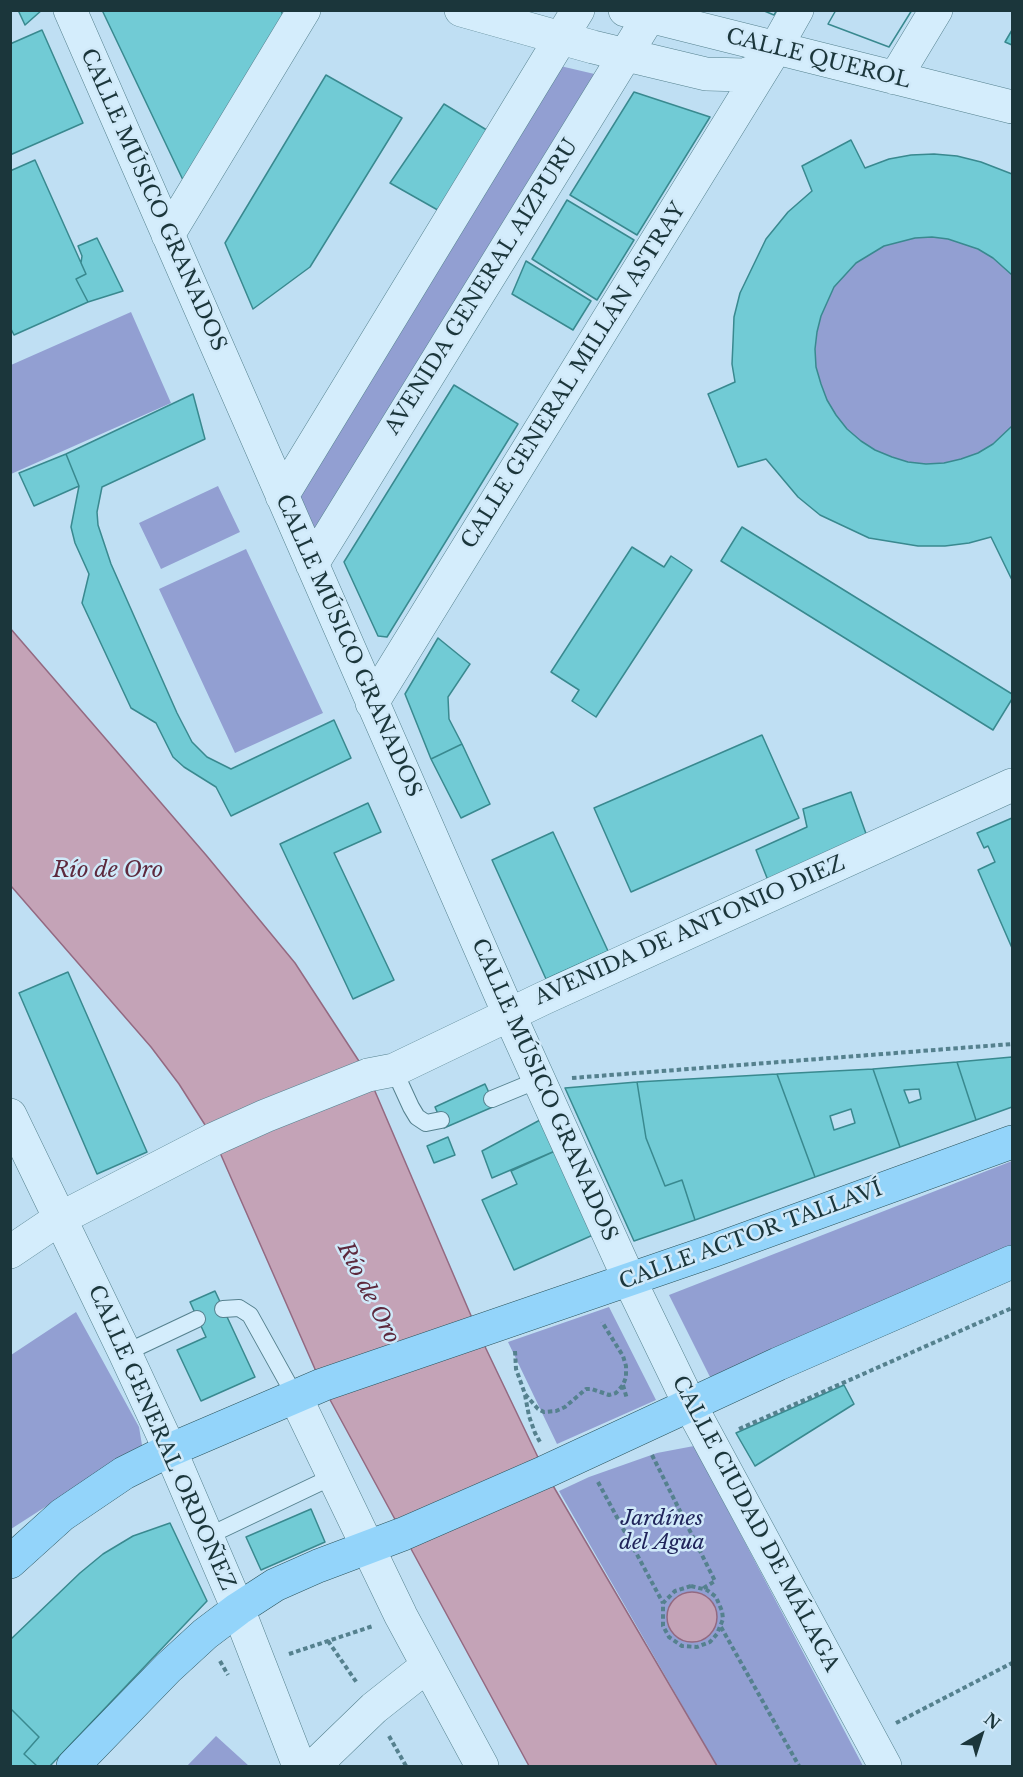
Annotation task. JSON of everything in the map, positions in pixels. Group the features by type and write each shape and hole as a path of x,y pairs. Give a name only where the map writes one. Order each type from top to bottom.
{"main road":[{"name":"CALLE ACTOR TALLAVÍ","path":"10,1562 62,1515 124,1473 170,1450 308,1391 715,1250 1012,1142"},
{"path":"73,1767 168,1668 205,1634 275,1586 318,1566 403,1534 554,1468 778,1364 1012,1262"}],"street":[{"name":"CALLE MÚSICO GRANADOS","path":"70,10 538,1080 629,1279"},
{"path":"168,235 304,10"},
{"name":"CALLE QUEROL","path":"461,10 625,55 706,74 745,75 769,58"},
{"path":"282,496 578,10"},
{"name":"CALLE GENERAL MILLÁN ASTRAY","path":"372,703 797,10"},
{"path":"895,78 936,10"},
{"name":"CALLE QUEROL","path":"642,12 769,58 895,78 1012,107"},
{"name":"AVENIDA GENERAL AIZPURU","path":"312,564 625,55 642,12"},
{"name":"AVENIDA DE ANTONIO DIEZ","path":"10,1252 59,1219 214,1139 264,1116 381,1073 1012,785"},
{"name":"CALLE GENERAL ORDOÑEZ","path":"10,1115 170,1450 238,1610 299,1767"},
{"name":"CALLE CIUDAD DE MÁLAGA","path":"629,1279 690,1405 885,1767"},
{"path":"308,1391 334,1476 401,1616 482,1767"},
{"path":"314,1767 374,1708 427,1666"}],"lane":[{"path":"381,1073 417,1117 426,1123 441,1120"},
{"path":"492,1099 538,1080"},
{"path":"223,1309 240,1308 250,1315 308,1391"},
{"path":"125,1353 198,1319"},
{"path":"206,1538 334,1476"}],"path":[{"path":"538,1080 1012,1044"},
{"path":"525,1394 538,1409 544,1412 556,1411 586,1389 609,1395 616,1393 623,1385 626,1366 623,1356 586,1294"},
{"path":"732,1432 1012,1308"},
{"path":"500,1324 525,1394 535,1433 554,1468"},
{"path":"639,1428 714,1581 702,1589"},
{"path":"583,1454 663,1603 663,1626 669,1637 682,1646 697,1647 710,1642 721,1627 722,1611 716,1597 707,1590 692,1586 684,1587 675,1591 663,1603"},
{"path":"205,1634 227,1675 401,1616"},
{"path":"721,1627 799,1767"},
{"path":"899,1732 895,1724 1012,1663"}],"green space":[{"path":"556,65 603,76 310,545 291,495"},
{"path":"851,140 865,168 911,155 934,154 957,156 981,162 1012,174 1012,580 991,537 945,546 918,546 869,538 820,515 798,497 766,459 738,467 708,394 735,382 732,364 734,317 740,293 766,239 788,212 812,191 802,166"},
{"path":"131,312 171,403 11,474 11,365"},
{"path":"218,486 240,532 161,569 139,523"},
{"path":"246,549 323,713 235,753 159,589"},
{"path":"1012,1161 1012,1245 710,1377 669,1295"},
{"path":"609,1307 656,1400 557,1444 508,1342"},
{"path":"76,1312 139,1427 143,1451 126,1455 11,1529 11,1355"},
{"name":"Jardínes del Agua","path":"694,1446 863,1766 717,1766 559,1491 589,1477 657,1453"},
{"path":"216,1736 249,1766 187,1766"}],"water":[{"name":"Río de Oro","path":"10,628 206,855 295,963 368,1075 478,1332 545,1472 717,1766 529,1766 322,1385 214,1139 179,1084 151,1047 11,886"},
{"path":"692,1592 710,1599 717,1617 710,1635 692,1642 674,1635 667,1617 674,1599"}],"building":[{"path":"18,10 42,10 25,25"},
{"path":"102,10 281,10 285,22 183,180"},
{"path":"762,10 777,10 774,15"},
{"path":"762,10 777,10 774,15"},
{"path":"836,10 912,10 889,47 828,24"},
{"path":"836,10 912,10 889,47 828,24"},
{"path":"42,30 83,123 10,155 10,44"},
{"path":"1012,30 1012,45 1005,42"},
{"path":"326,75 402,118 310,267 253,309 225,243"},
{"path":"634,92 710,117 637,235 570,195"},
{"path":"444,104 490,132 443,213 390,183"},
{"path":"851,140 865,168 889,159 934,154 957,156 981,162 1012,174 1012,275 993,258 978,249 948,239 915,238 884,246 856,263 834,287 821,316 815,349 816,367 821,384 836,415 861,441 892,457 926,464 961,459 993,444 1012,426 1012,580 991,537 945,546 918,546 869,538 820,515 798,497 766,459 738,467 708,394 735,382 732,364 734,317 740,293 766,239 788,212 812,191 802,166"},
{"path":"35,160 86,274 76,279 88,302 14,335 10,327 10,171"},
{"path":"567,200 634,240 597,300 532,259"},
{"path":"97,238 123,291 88,302 76,279 86,274 78,246"},
{"path":"526,261 591,301 573,330 512,294"},
{"path":"454,385 518,424 387,637 378,636 344,562"},
{"path":"193,394 205,439 102,487 97,512 98,525 111,564 177,713 192,742 207,757 231,769 334,720 351,758 231,816 216,787 184,767 173,757 156,723 131,708 82,603 89,574 75,543 71,527 79,486 66,454"},
{"path":"66,454 79,486 34,506 19,473"},
{"path":"742,527 1012,694 1012,699 993,730 721,561"},
{"path":"632,547 664,567 671,556 692,570 596,717 572,701 579,690 551,672"},
{"path":"438,638 470,664 448,697 449,719 462,744 431,759 405,694"},
{"path":"762,735 799,818 631,892 594,808"},
{"path":"462,744 490,804 461,818 431,759"},
{"path":"851,792 869,842 769,883 756,850 807,827 803,809"},
{"path":"368,803 381,832 334,853 394,980 353,999 280,844"},
{"path":"1012,818 1012,948 978,870 995,862 988,846 984,848 977,833"},
{"path":"553,832 608,951 546,979 492,860"},
{"path":"68,972 147,1152 97,1174 19,993"},
{"path":"1012,1057 1012,1107 976,1120 957,1062"},
{"path":"957,1062 976,1120 900,1147 873,1069","holes":["919,1089 921,1099 909,1103 904,1090"]},
{"path":"873,1069 900,1147 815,1177 777,1074","holes":["851,1109 855,1123 834,1130 830,1116"]},
{"path":"777,1074 815,1177 695,1220 682,1180 665,1186 646,1138 637,1082"},
{"path":"637,1082 646,1138 665,1186 682,1180 695,1220 634,1241 565,1088"},
{"path":"485,1084 495,1106 444,1128 435,1107"},
{"path":"540,1120 555,1151 492,1178 482,1151"},
{"path":"448,1137 455,1155 434,1163 427,1146"},
{"path":"555,1151 593,1235 514,1270 482,1200 517,1184 511,1171"},
{"path":"215,1291 255,1377 201,1401 177,1350 206,1337 190,1302"},
{"path":"844,1385 854,1404 755,1466 736,1433"},
{"path":"311,1509 325,1542 261,1570 246,1537"},
{"path":"170,1523 207,1601 50,1766 37,1766 24,1754 39,1737 10,1708 10,1640 103,1554 133,1536"},
{"path":"10,1708 39,1737 24,1754 37,1766 10,1766"}]}
